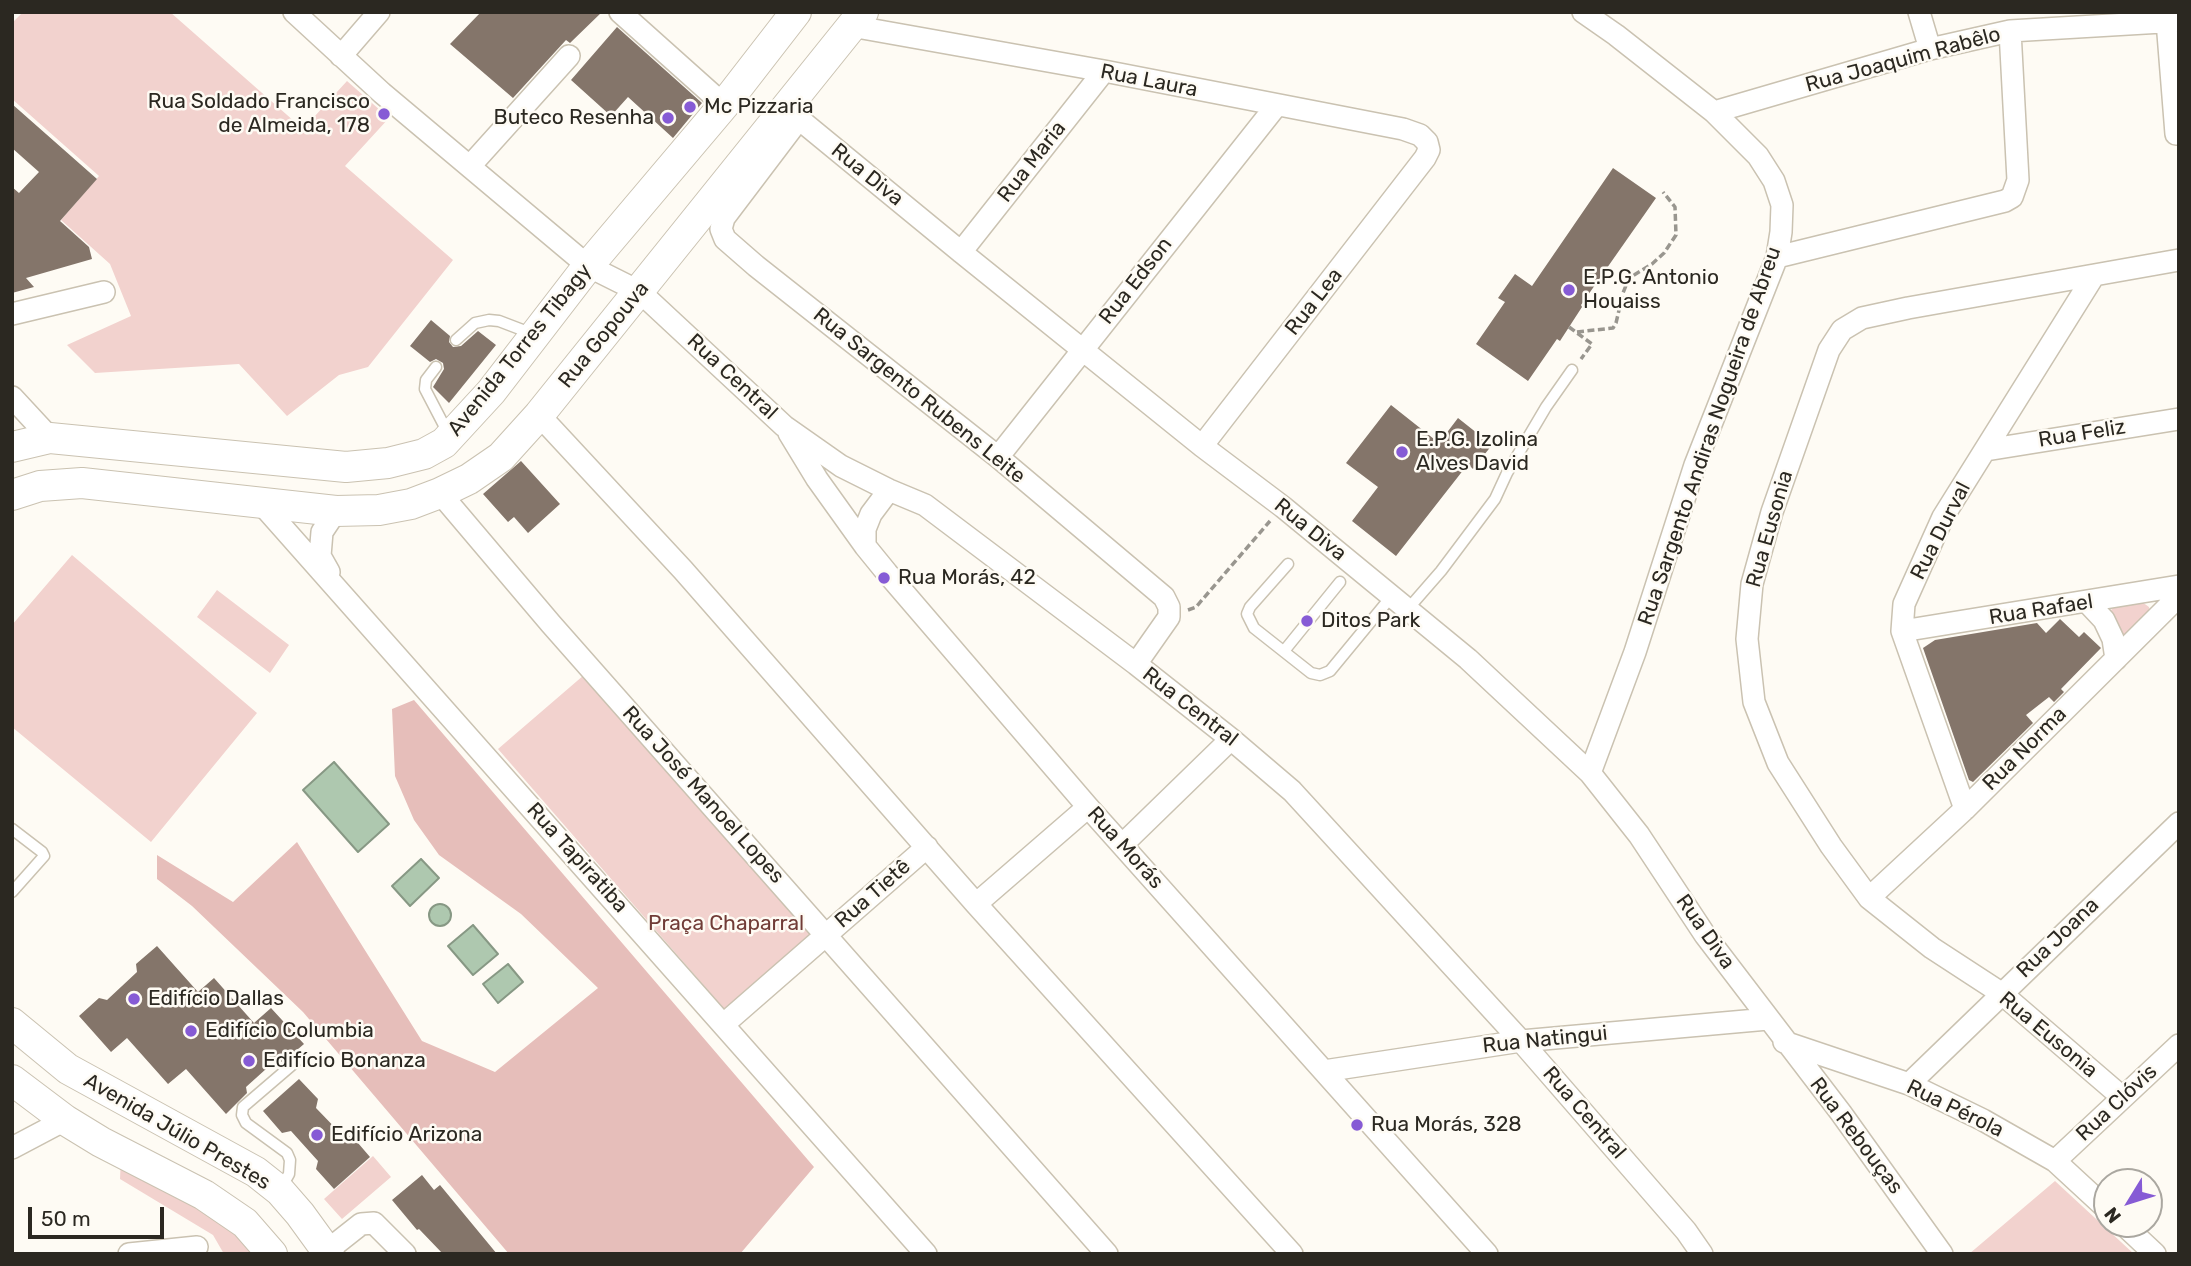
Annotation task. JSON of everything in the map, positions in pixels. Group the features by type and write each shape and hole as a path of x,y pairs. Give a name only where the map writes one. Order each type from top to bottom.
{"main road":[{"name":"Avenida Torres Tibagy","path":"50,438 346,467 388,463 424,454 450,438 491,392 587,266 724,105 796,12"},
{"name":"Rua Gopouva","path":"260,502 336,511 379,510 411,504 440,493 469,479 501,457 794,111 857,19"},
{"path":"12,447 50,438"},
{"path":"12,495 40,486 82,482 260,502"},
{"name":"Avenida Júlio Prestes","path":"12,1023 77,1074 256,1172 280,1191 329,1252"},
{"path":"65,1120 75,1094 77,1074"},
{"name":"Avenida Júlio Prestes","path":"12,1080 65,1120 124,1156 204,1195 245,1223 272,1254"},
{"path":"65,1120 112,1095"}],"street":[{"name":"Rua Central","path":"294,12 382,93 587,266 640,292 784,426 841,466 889,491 925,505 1136,664 1292,791 1521,1041 1686,1230 1702,1254"},
{"path":"341,56 379,12"},
{"path":"620,12 724,105"},
{"name":"Rua Sargento Andiras Nogueira de Abreu","path":"1583,12 1714,112 1758,156 1774,181 1782,205 1777,257 1695,466 1635,652 1590,773"},
{"path":"1919,12 1930,49"},
{"name":"Rua Laura","path":"857,19 1276,106 1404,129 1420,135 1427,142 1429,150 1425,158"},
{"path":"2173,21 2176,134"},
{"name":"Rua Joaquim Rabêlo","path":"1714,112 1930,49 2010,31 2173,21"},
{"path":"1777,257 2005,201 2012,197 2018,180 2010,31"},
{"path":"470,166 569,56"},
{"name":"Rua Maria","path":"961,252 1104,71"},
{"name":"Rua Edson","path":"998,457 1276,106"},
{"name":"Rua Diva","path":"794,111 961,252 1202,446 1283,507 1468,659 1590,773 1639,835 1705,935 1768,1019"},
{"name":"Rua Sargento Rubens Leite","path":"794,111 724,218 721,229 725,239 998,457 1164,597 1169,607 1169,617"},
{"name":"Rua Lea","path":"1202,446 1425,158"},
{"name":"Rua Eusonia","path":"2122,1097 2001,993 1932,947 1869,898 1778,763 1754,702 1747,639 1752,584 1772,512 1829,350 1842,330 1861,318 1908,308 2179,260"},
{"name":"Rua Durval","path":"1965,809 1902,631 1904,604 1943,517 2093,277"},
{"path":"12,314 104,292"},
{"path":"12,397 50,438"},
{"path":"539,415 682,570 976,904 1292,1254"},
{"name":"Rua Feliz","path":"1986,450 2179,419"},
{"name":"Rua Morás","path":"784,426 817,479 865,546 1088,807 1487,1254"},
{"path":"865,546 865,528 871,514 889,491"},
{"name":"Rua José Manoel Lopes","path":"440,493 551,624 1107,1254"},
{"name":"Rua Tapiratiba","path":"260,502 926,1254"},
{"name":"Rua Tapiratiba","path":"336,511 323,532 320,556 338,589"},
{"name":"Rua Rafael","path":"1902,631 2088,603 2179,586"},
{"name":"Rua Norma","path":"1869,898 1965,809 2179,596"},
{"path":"2088,603 2104,621 2113,639 2116,659"},
{"path":"1136,664 1169,617"},
{"path":"1122,845 1231,739"},
{"path":"976,904 1088,807"},
{"name":"Rua Joana","path":"1909,1084 2179,823"},
{"name":"Rua Tietê","path":"724,1024 926,847"},
{"name":"Rua Natingui","path":"1324,1072 1521,1041 1768,1019"},
{"name":"Rua Rebouças","path":"1768,1019 1942,1254"},
{"name":"Rua Pérola","path":"1784,1042 1909,1084 2055,1161 2093,1196"},
{"name":"Rua Clóvis","path":"2055,1161 2179,1045"},
{"path":"12,1148 65,1120"},
{"path":"329,1252 361,1224 374,1223 405,1254"},
{"path":"2138,1238 2155,1254"},
{"path":"129,1254 197,1247"}],"lane":[{"path":"456,340 475,323 489,320 499,321 535,335"},
{"path":"436,367 426,380 425,389 450,438"},
{"path":"1288,564 1250,607 1247,614 1254,628 1311,673 1320,675 1330,671 1399,603 1441,571 1495,499 1507,473 1546,407 1572,370"},
{"path":"1284,651 1340,582"},
{"path":"12,829 44,856 12,891"},
{"path":"280,1191 289,1174 290,1160 287,1153 246,1123 242,1115 243,1107 299,1059"}],"path":[{"path":"1577,332 1613,328 1629,278 1664,253 1676,234 1675,207 1663,192"},
{"path":"1569,327 1592,344 1572,370"},
{"path":"1169,617 1196,607 1283,507"}],"green space":[{"path":"23,12 170,12 303,129 347,81 389,118 345,166 453,260 368,367 339,375 287,416 239,364 95,373 67,345 131,316 110,264 61,220 99,176 12,99 12,23"},
{"path":"72,555 257,713 151,842 12,727 12,625"},
{"path":"217,590 289,645 270,673 197,617"},
{"path":"2142,602 2150,611 2122,638 2111,610 2114,607"},
{"name":"Praça Chaparral","path":"584,675 812,936 726,1011 498,749"},
{"path":"373,1156 391,1177 342,1219 324,1199"},
{"path":"121,1157 269,1254 224,1254 213,1235 120,1179"},
{"path":"2055,1181 2093,1216 2093,1238 2117,1238 2134,1254 1969,1254"}],"shaded area":[{"path":"414,700 814,1167 740,1254 509,1254 303,1012 192,906 157,879 157,855 233,902 297,842 422,1041 495,1072 598,988 521,914 439,855 414,820 395,776 392,709"},
{"path":"334,762 389,824 358,852 303,790"},
{"path":"421,859 439,878 410,906 392,886"},
{"path":"440,904 448,907 451,915 448,923 440,926 432,923 429,915 432,907"},
{"path":"473,925 498,954 473,975 448,946"},
{"path":"508,964 523,982 498,1003 483,984"}],"building":[{"path":"481,12 602,12 570,43 566,40 513,98 450,44"},
{"path":"617,27 702,103 673,138 628,97 611,116 571,80"},
{"path":"12,104 97,179 60,221 89,247 92,259 26,278 34,287 12,293 12,187 19,193 39,172 12,148"},
{"path":"1613,168 1656,198 1581,305 1560,341 1557,339 1528,381 1476,344 1505,302 1498,298 1515,274 1532,286"},
{"path":"431,320 450,336 449,342 453,347 461,346 478,331 496,345 449,403 433,387 444,369 443,363 436,359 430,362 410,346"},
{"path":"1391,405 1439,443 1458,418 1492,445 1473,469 1468,464 1396,556 1352,521 1378,487 1346,463"},
{"path":"521,461 560,504 528,533 514,517 508,522 483,494"},
{"path":"2060,619 2079,637 2084,632 2101,648 2061,689 2064,692 2054,702 2049,697 2026,715 2033,723 1973,782 1969,780 1923,648 1935,640 2037,623 2046,633"},
{"path":"157,946 198,992 214,978 254,1023 271,1008 304,1044 283,1062 276,1060 246,1087 247,1093 226,1114 186,1069 168,1084 127,1038 111,1052 79,1016 99,998 107,1000 137,972 136,964"},
{"name":"Edifício Arizona","path":"299,1079 318,1099 316,1108 344,1137 352,1136 370,1157 334,1189 316,1169 318,1161 291,1131 282,1133 263,1111"},
{"path":"422,1175 434,1190 440,1185 497,1254 443,1254 417,1230 392,1200"}],"place":[{"name":"Mc Pizzaria","path":"690,107"},
{"name":"Rua Soldado Francisco de Almeida, 178","path":"384,114"},
{"name":"Buteco Resenha","path":"668,118"},
{"name":"E.P.G. Antonio Houaiss","path":"1569,290"},
{"name":"E.P.G. Izolina Alves David","path":"1402,452"},
{"name":"Rua Morás, 42","path":"884,578"},
{"name":"Ditos Park","path":"1307,621"},
{"name":"Edifício Dallas","path":"134,999"},
{"name":"Edifício Columbia","path":"191,1031"},
{"name":"Edifício Bonanza","path":"249,1061"},
{"name":"Rua Morás, 328","path":"1357,1125"},
{"name":"Edifício Arizona","path":"317,1135"}]}
